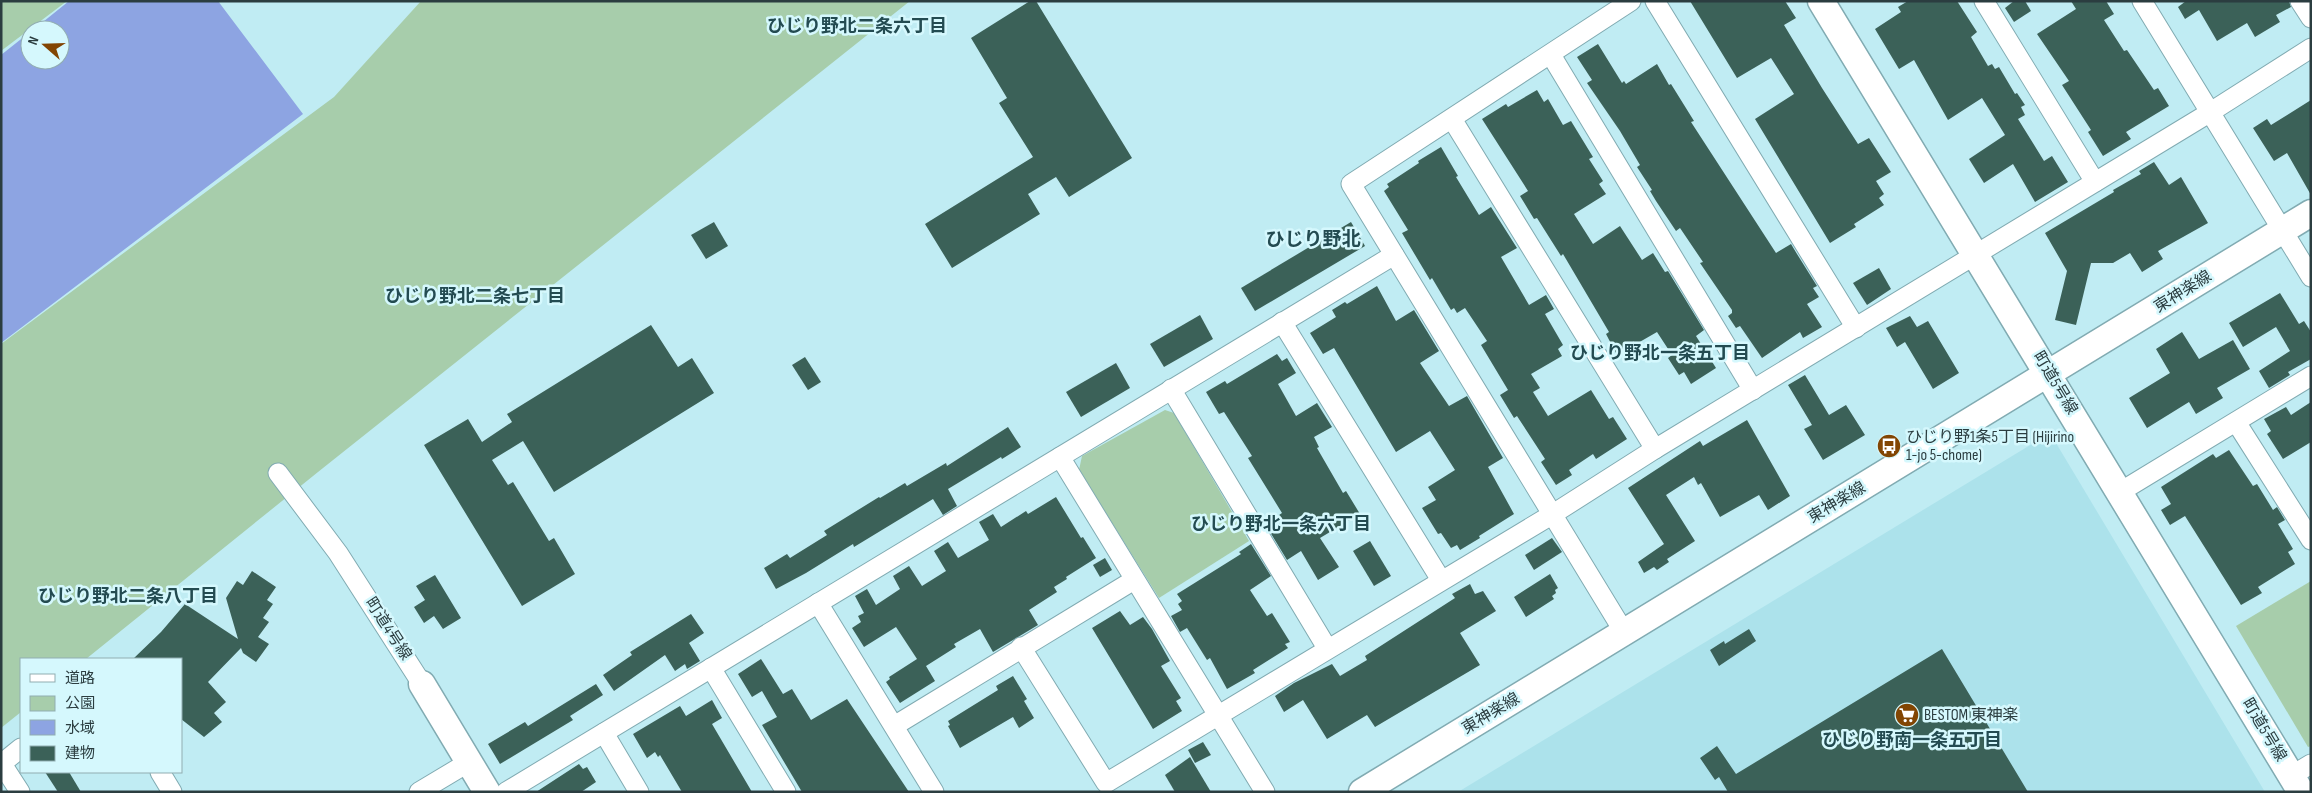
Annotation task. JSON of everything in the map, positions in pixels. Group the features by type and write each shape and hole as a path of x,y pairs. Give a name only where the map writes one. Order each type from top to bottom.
{"main road":[{"name":"町道5号線","path":"1821,1 2120,492 2301,777"},
{"name":"東神楽線","path":"1362,792 2311,213"},
{"name":"町道4号線","path":"422,684 487,792"}],"street":[{"path":"1624,632 1351,184 1631,1"},
{"path":"1655,1 1856,328"},
{"path":"1984,1 2095,182"},
{"path":"2142,1 2311,277"},
{"path":"2300,1 2311,18"},
{"path":"1021,647 1106,783 1553,514 1654,449 2209,113 2311,48"},
{"path":"1551,55 1753,390"},
{"path":"1452,119 1654,449"},
{"path":"506,792 1394,255"},
{"path":"1282,322 1441,580"},
{"path":"2120,492 2311,376"},
{"path":"1171,389 1328,648"},
{"path":"2236,422 2311,540"},
{"path":"1060,457 1265,792"},
{"name":"町道4号線","path":"278,473 338,553 422,684"},
{"path":"894,726 1134,580"},
{"path":"818,603 934,792"},
{"path":"711,668 786,792"},
{"path":"604,733 639,792"},
{"path":"20,749 2,764 20,792"},
{"path":"419,792 469,762"},
{"path":"161,773 172,792"}],"shaded area":[{"path":"2050,433 2265,792 1458,792"}],"green space":[{"path":"1,1 67,1 42,20 20,20 20,37 1,51"},
{"path":"421,1 910,1 87,658 20,658 20,713 1,728 1,344 334,97"},
{"path":"1165,410 1174,413 1249,541 1159,598 1079,470 1082,456"},
{"path":"2311,581 2311,746 2308,747 2236,626"}],"water":[{"path":"69,1 218,1 303,114 1,343 1,55 20,40 20,70 70,70 70,20 45,20"}],"building":[{"path":"1030,1 1036,1 1132,158 1069,197 1056,177 1028,194 1040,214 952,268 925,224 1033,157 999,103 1007,98 971,38"},
{"path":"1690,1 1785,1 1796,18 1784,25 1822,88 1858,144 1869,138 1891,172 1876,181 1884,194 1879,198 1884,205 1854,224 1856,227 1830,243 1755,119 1794,94 1771,58 1737,78"},
{"path":"1908,1 1957,1 1977,32 1971,37 1988,66 1992,64 1995,69 1999,67 2015,94 2017,93 2025,105 2021,107 2025,115 2018,119 2044,161 2052,156 2068,182 2035,202 2013,164 1984,183 1969,159 2005,135 1982,98 1948,120 1914,60 1899,69 1875,29 1901,12 1898,7"},
{"path":"2014,1 2025,1 2031,11 2014,22 2005,8"},
{"path":"2071,1 2106,1 2114,14 2104,20 2124,51 2127,50 2154,90 2158,88 2169,106 2126,132 2131,139 2103,156 2088,132 2091,130 2062,85 2069,81 2037,34 2076,9"},
{"path":"2186,1 2289,1 2291,7 2276,15 2280,22 2255,37 2247,23 2217,41 2199,10 2185,19 2178,7"},
{"path":"1598,44 1622,83 1624,81 1626,84 1657,64 1694,121 1691,122 1776,253 1791,244 1817,286 1813,288 1819,297 1807,304 1822,327 1803,338 1800,332 1762,358 1740,326 1736,328 1728,316 1732,313 1732,310 1700,263 1703,262 1680,228 1676,231 1656,201 1650,191 1652,190 1637,167 1640,165 1620,131 1587,83 1592,80 1577,57"},
{"path":"1537,90 1544,102 1548,99 1563,125 1571,121 1593,157 1589,159 1603,181 1599,184 1606,194 1574,214 1593,244 1620,226 1642,260 1653,253 1665,272 1668,271 1704,330 1696,336 1716,368 1691,384 1684,372 1679,375 1668,358 1672,355 1657,332 1617,355 1606,334 1609,332 1563,254 1561,256 1537,218 1534,219 1520,196 1528,191 1482,119 1506,104 1508,107"},
{"path":"2311,100 2311,195 2287,153 2274,161 2253,128 2267,119 2271,125"},
{"path":"1441,147 1458,176 1456,177 1479,215 1491,207 1517,248 1501,257 1529,305 1546,295 1554,309 1545,314 1563,345 1558,349 1562,356 1531,374 1540,388 1533,392 1548,416 1591,390 1609,419 1613,417 1627,439 1596,459 1593,454 1569,470 1572,475 1556,485 1541,462 1545,459 1517,416 1514,418 1500,395 1508,390 1481,345 1487,341 1465,308 1457,313 1454,308 1451,310 1432,278 1430,280 1402,233 1408,230 1384,191 1389,187 1387,184"},
{"path":"2154,162 2169,185 2181,177 2208,223 2158,251 2163,259 2142,272 2130,253 2113,263 2091,263 2076,325 2055,320 2067,271 2045,233 2114,192 2113,190 2141,174 2139,171"},
{"path":"714,222 728,246 706,259 691,235"},
{"path":"1351,222 1365,246 1255,311 1241,288"},
{"path":"1879,268 1891,289 1867,305 1853,283"},
{"path":"1377,286 1396,321 1414,310 1439,351 1420,363 1449,406 1467,396 1503,458 1488,467 1514,514 1460,550 1457,545 1451,548 1441,533 1438,534 1422,508 1436,500 1428,487 1455,470 1430,431 1396,452 1334,348 1323,354 1310,333 1336,317 1332,310 1345,302 1347,304"},
{"path":"2280,293 2299,324 2304,321 2311,332 2311,359 2288,372 2290,375 2269,388 2259,371 2290,351 2276,327 2243,347 2229,323"},
{"path":"1200,315 1213,339 1164,367 1150,344"},
{"path":"1910,316 1917,327 1928,321 1959,373 1933,389 1905,342 1897,347 1886,328"},
{"path":"651,325 678,367 692,358 714,393 554,492 523,441 492,460 508,485 513,482 549,541 554,538 575,574 522,606 424,445 468,419 482,442 512,422 507,414"},
{"path":"2182,332 2199,359 2233,340 2250,369 2217,388 2223,398 2196,414 2189,402 2147,428 2129,398 2170,373 2156,349"},
{"path":"1277,354 1282,361 1287,358 1296,373 1278,384 1296,416 1317,403 1332,427 1314,437 1319,447 1317,448 1343,493 1346,491 1360,514 1320,538 1339,567 1318,580 1301,551 1287,560 1270,532 1266,524 1282,513 1248,458 1252,456 1224,412 1219,414 1206,392 1225,381 1227,384"},
{"path":"805,357 821,382 808,390 792,365"},
{"path":"1116,363 1130,388 1081,417 1066,392"},
{"path":"1805,375 1829,415 1846,405 1865,435 1823,460 1804,429 1812,425 1788,385"},
{"path":"2311,402 2311,442 2283,459 2267,434 2271,431 2264,419 2286,407 2291,415"},
{"path":"1747,420 1790,496 1768,510 1759,495 1720,517 1701,483 1698,485 1694,477 1666,495 1695,541 1667,559 1669,562 1657,570 1654,567 1644,573 1638,562 1664,544 1628,488 1700,441 1703,446"},
{"path":"1008,427 1021,447 948,489 957,506 943,515 933,499 854,547 853,544 776,589 764,568 787,554 790,558 827,535 824,531 879,497 905,483 907,486 946,463 947,466"},
{"path":"2229,450 2253,486 2257,484 2273,510 2277,507 2285,520 2278,524 2293,549 2288,552 2295,564 2258,587 2262,593 2241,605 2185,516 2170,525 2161,510 2171,504 2161,487 2213,454 2216,458"},
{"path":"1056,497 1081,538 1083,537 1096,558 1066,577 1067,579 1054,587 1057,592 1029,610 1038,625 993,652 980,629 954,644 956,647 926,666 935,681 900,703 886,682 890,679 889,677 917,659 896,627 864,647 852,628 861,622 858,616 864,613 855,596 867,589 876,605 900,589 893,576 909,566 922,586 946,571 934,551 948,542 958,558 989,540 979,522 993,514 1001,527 1026,511 1028,514"},
{"path":"1552,538 1562,552 1534,570 1525,555"},
{"path":"1370,541 1391,576 1374,586 1353,551"},
{"path":"1251,544 1271,576 1250,590 1267,616 1272,613 1290,642 1285,644 1288,648 1253,670 1255,673 1227,689 1210,658 1207,660 1187,628 1180,632 1171,616 1182,610 1178,604 1182,601 1177,594 1241,554 1239,552"},
{"path":"1105,558 1112,570 1100,577 1093,565"},
{"path":"252,571 276,587 267,600 273,604 263,618 269,622 258,637 269,644 256,662 243,653 241,648 208,682 226,702 214,713 222,722 204,737 182,720 182,658 134,658 161,632 185,604 238,639 226,598 237,581 243,585"},
{"path":"1550,574 1558,588 1552,596 1554,599 1526,617 1514,597"},
{"path":"435,575 461,618 443,629 434,616 424,623 414,607 425,600 416,586"},
{"path":"1470,584 1475,594 1483,591 1496,611 1460,633 1480,665 1375,727 1367,715 1327,739 1303,700 1284,712 1275,696 1294,683 1332,664 1340,676 1367,660 1365,656 1455,598 1452,594"},
{"path":"1120,611 1130,625 1143,617 1152,629 1170,661 1161,666 1181,698 1176,701 1182,711 1153,729 1092,628"},
{"path":"691,614 704,633 689,643 700,661 687,669 685,664 675,671 665,655 614,691 603,675 632,655 630,652"},
{"path":"1749,629 1756,641 1719,666 1710,650 1724,641 1725,644"},
{"name":"BESTOM 東神楽","path":"1942,649 2028,792 1728,792 1719,777 1715,780 1700,758 1717,746 1736,774"},
{"path":"761,659 783,694 792,689 811,720 847,699 909,792 802,792 762,725 777,717 762,691 752,697 738,674"},
{"path":"1013,676 1027,699 1024,701 1034,718 1019,728 1013,717 960,748 948,726 950,725 948,721 998,690 996,686"},
{"path":"596,684 603,695 570,716 573,720 500,764 488,744 525,722 528,726"},
{"path":"712,700 722,718 712,724 752,792 682,792 660,755 658,757 655,752 647,758 633,734 680,706 686,716"},
{"path":"1203,742 1211,755 1195,763 1188,750"},
{"path":"1190,757 1211,792 1175,792 1165,775"},
{"path":"579,764 583,769 587,767 596,782 581,792 536,792"},
{"path":"46,773 70,773 81,792 58,792"}],"place":[{"name":"ひじり野1条5丁目 (Hijirino 1-jo 5-chome)","path":"1889,446"},
{"name":"BESTOM 東神楽","path":"1907,715"}],"district":[{"name":"ひじり野北二条六丁目","path":"857,26"},
{"name":"ひじり野北","path":"1313,239"},
{"name":"ひじり野北二条七丁目","path":"475,296"},
{"name":"ひじり野北一条五丁目","path":"1660,353"},
{"name":"ひじり野北一条六丁目","path":"1281,524"},
{"name":"ひじり野北二条八丁目","path":"128,596"},
{"name":"ひじり野南一条五丁目","path":"1912,740"}]}
